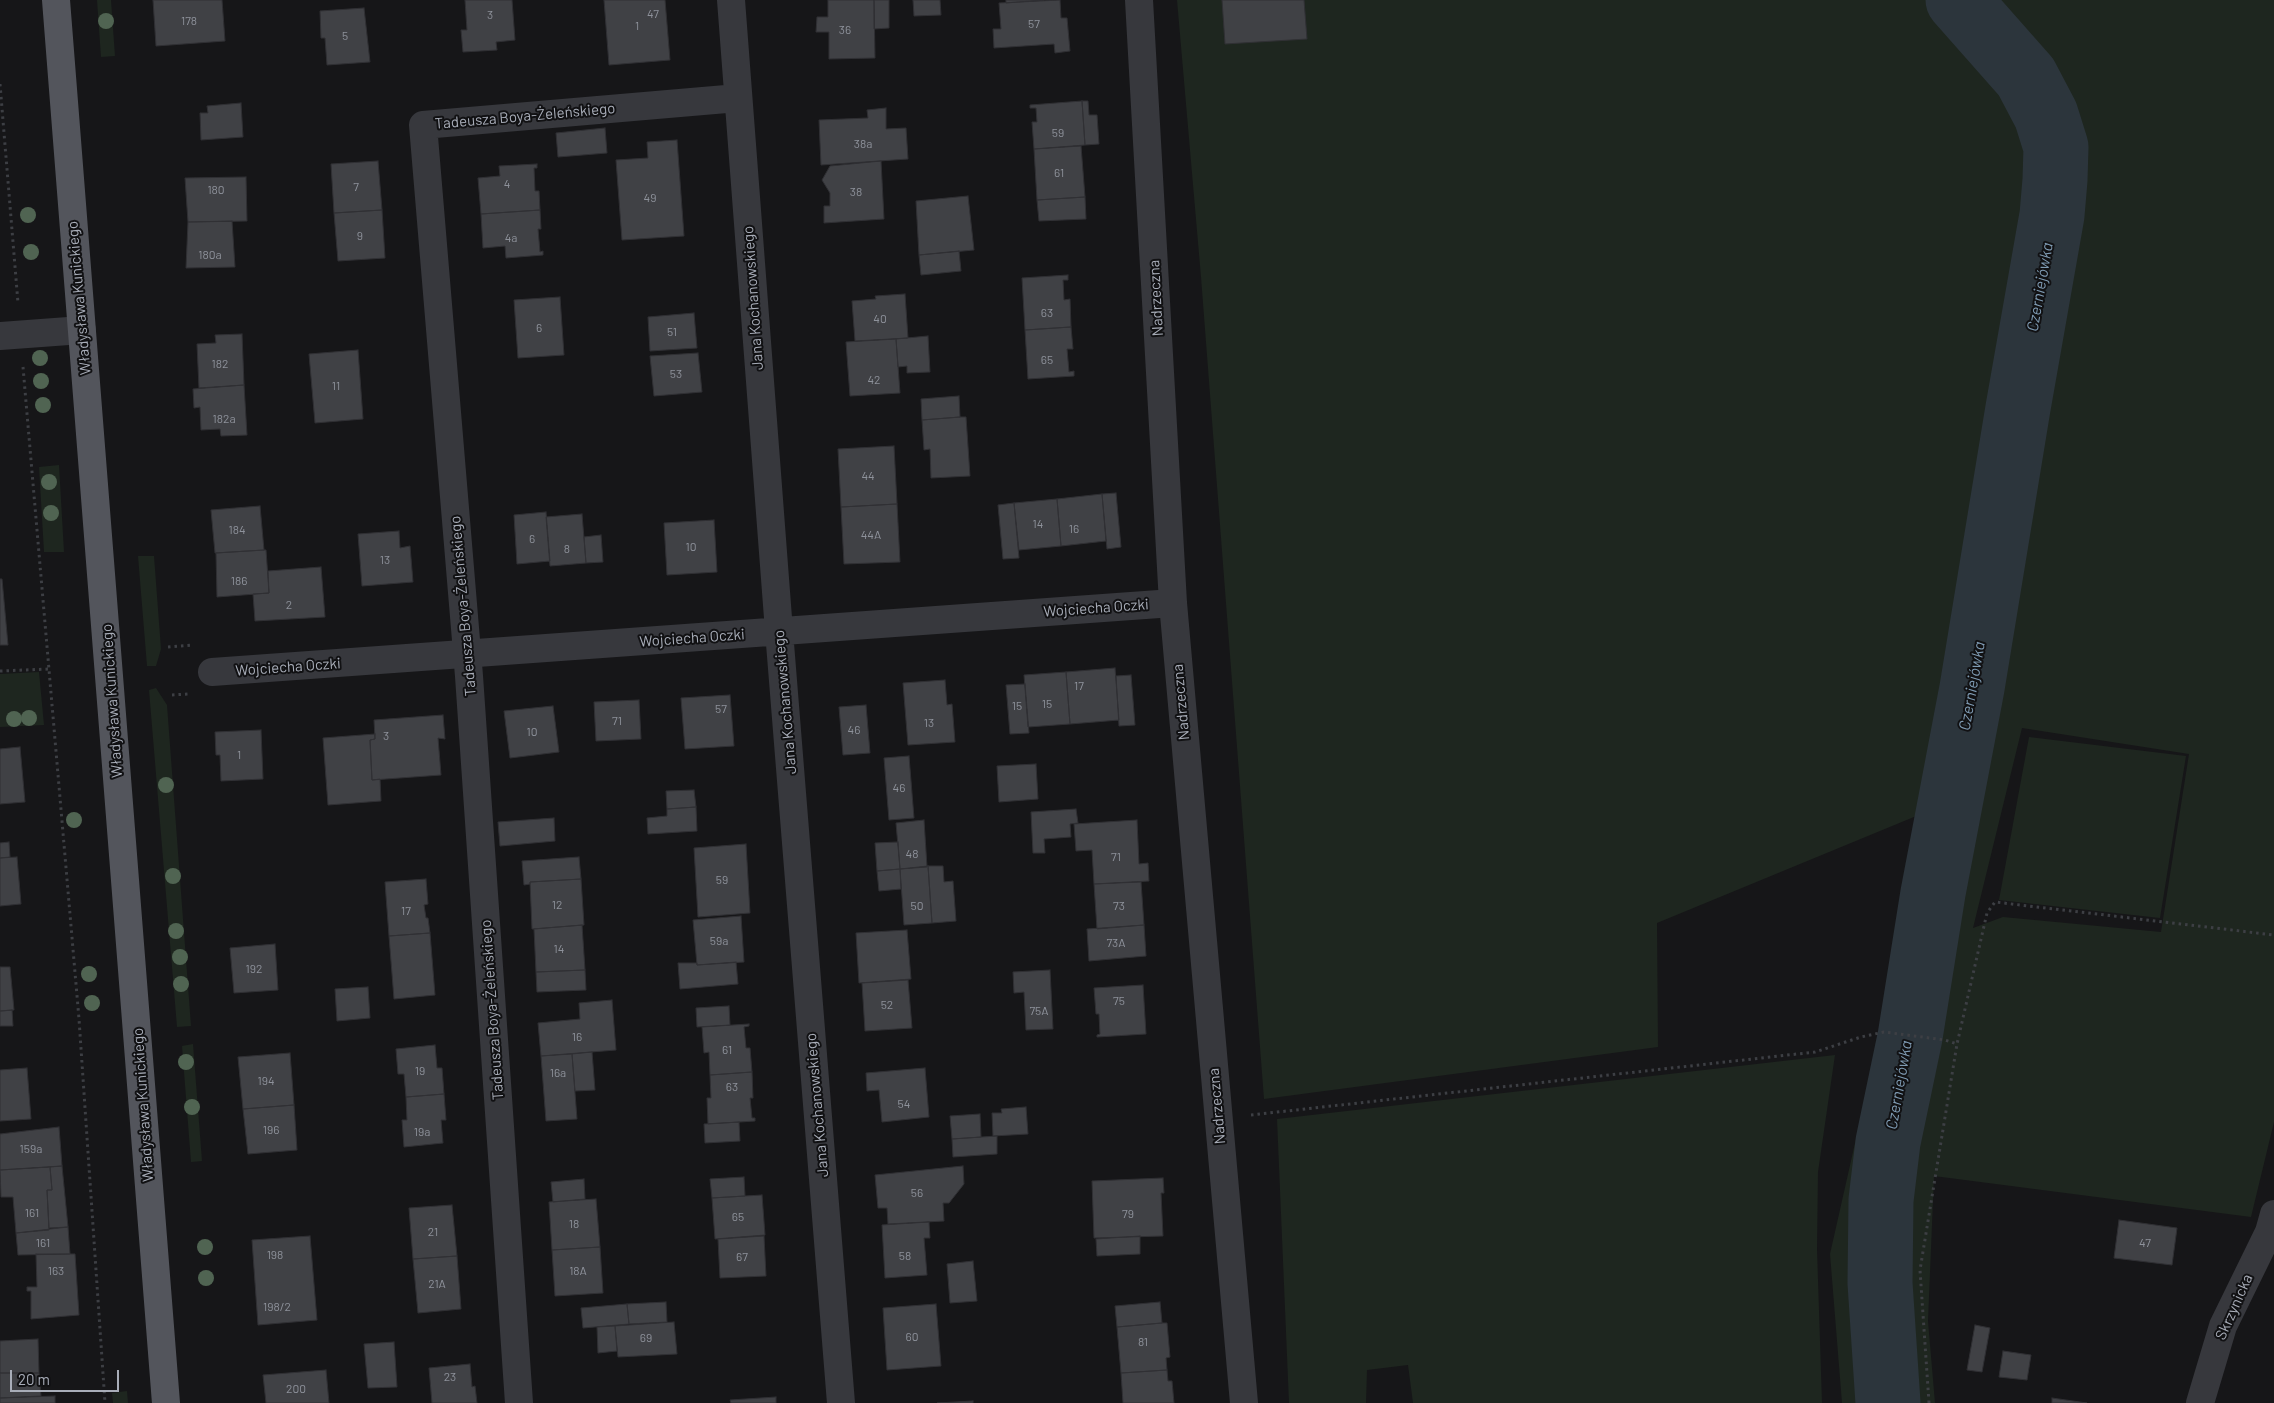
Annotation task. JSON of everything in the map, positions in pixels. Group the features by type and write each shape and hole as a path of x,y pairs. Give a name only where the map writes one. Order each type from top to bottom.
{"main road":[{"name":"Władysława Kunickiego","path":"56,0 166,1403"}],"street":[{"name":"Jana Kochanowskiego","path":"732,0 779,631 841,1403"},
{"name":"Nadrzeczna","path":"1139,0 1173,603 1244,1403"},
{"name":"Tadeusza Boya-Żeleńskiego","path":"519,1403 467,654 423,125 738,98"},
{"path":"10,336 82,330"},
{"name":"Wojciecha Oczki","path":"212,672 1173,603"},
{"name":"Skrzynicka","path":"2200,1403 2223,1326 2269,1232 2274,1214"}],"path":[{"path":"0,84 10,336 49,669 79,1029 105,1403"},
{"path":"0,671 49,669"},
{"path":"1929,1403 1920,1270 1957,1044 1986,913 1996,902 2274,935"},
{"path":"1218,1120 1291,1110 1815,1052 1861,1037 1884,1032 1945,1040 1957,1044"}],"shaded area":[{"path":"97,0 111,0 115,56 101,57"},
{"path":"1177,0 2274,0 2274,1122 2251,1217 1934,1176 1928,1321 1935,1403 1842,1403 1830,1254 1878,1041 1926,812 1657,923 1658,1047 1264,1099 1201,277","holes":["2022,728 2189,754 2161,932 2003,917 1973,928"]},
{"path":"59,465 64,552 44,552 39,467"},
{"path":"138,556 154,556 161,649 156,666 147,666"},
{"path":"39,672 44,725 0,727 0,674"},
{"path":"156,688 167,705 191,1026 177,1027 149,690"},
{"path":"2029,737 2186,756 2160,918 1999,900"},
{"path":"193,1044 202,1161 191,1162 182,1046"},
{"path":"1835,1055 1818,1172 1817,1249 1822,1403 1413,1403 1408,1365 1367,1370 1366,1403 1289,1403 1277,1119"},
{"path":"127,1391 128,1403 113,1403 112,1393"}],"building":[{"path":"153,0 222,0 225,41 156,46"},
{"path":"465,0 512,0 515,40 496,42 497,50 463,52 461,30 467,30"},
{"path":"604,0 665,0 670,60 609,65"},
{"path":"828,0 874,0 875,58 829,59 829,32 816,32 817,17 828,17"},
{"path":"874,0 889,0 889,28 874,29"},
{"path":"913,0 940,0 941,15 914,16"},
{"path":"1006,0 1044,0 1006,3"},
{"path":"1060,0 1061,18 1067,18 1070,51 1055,53 1054,44 994,48 993,29 1001,29 999,3"},
{"path":"1222,0 1304,0 1307,39 1225,44"},
{"path":"364,8 370,62 327,65 325,38 321,38 320,11"},
{"path":"1082,101 1085,145 1034,149 1032,122 1037,122 1036,108 1030,108 1030,105"},
{"path":"1082,101 1088,101 1089,115 1097,115 1099,144 1085,145"},
{"path":"241,103 243,137 201,140 200,113 208,113 207,106"},
{"path":"886,108 886,129 906,128 908,159 821,165 819,120 868,118 867,110"},
{"path":"605,128 607,153 558,157 556,133"},
{"path":"677,140 684,236 622,240 616,160 648,158 647,142"},
{"path":"1081,146 1085,197 1037,200 1034,149"},
{"path":"378,161 382,210 334,213 331,164"},
{"path":"881,161 884,219 824,223 824,206 830,206 830,193 822,180 830,166"},
{"path":"537,164 537,168 534,168 535,191 539,191 540,210 481,214 478,178 500,176 499,166"},
{"path":"246,177 247,221 188,222 185,178"},
{"path":"968,196 974,250 919,255 916,201"},
{"path":"1085,197 1086,219 1039,221 1037,200"},
{"path":"382,210 385,258 338,261 334,213"},
{"path":"540,210 541,229 538,229 540,252 543,251 543,255 506,258 505,246 483,248 481,214"},
{"path":"232,221 235,267 186,268 188,222"},
{"path":"959,251 961,271 921,275 919,255"},
{"path":"1068,275 1068,280 1063,280 1064,300 1070,299 1071,327 1025,330 1022,278"},
{"path":"905,294 908,338 855,341 852,301 876,299 875,296"},
{"path":"560,297 564,355 518,358 514,300"},
{"path":"694,313 697,348 650,351 648,317"},
{"path":"1071,327 1073,349 1067,349 1069,372 1074,371 1074,376 1028,379 1025,330"},
{"path":"242,334 244,385 199,388 197,344 216,343 215,335"},
{"path":"928,336 930,372 907,373 907,366 898,367 896,339"},
{"path":"896,339 900,393 850,396 846,342"},
{"path":"358,350 363,419 315,423 309,354"},
{"path":"698,353 702,392 654,396 650,356"},
{"path":"244,385 247,435 221,436 220,429 201,430 200,407 194,408 193,389"},
{"path":"959,396 960,417 922,420 921,399"},
{"path":"966,417 970,476 931,478 930,449 924,450 922,420"},
{"path":"894,446 897,504 841,507 838,449"},
{"path":"1116,493 1121,547 1107,549 1102,494"},
{"path":"1102,494 1106,541 1061,546 1057,499"},
{"path":"1057,499 1061,546 1019,550 1014,503"},
{"path":"1014,503 1019,558 1003,559 998,505"},
{"path":"897,504 900,562 844,564 841,507"},
{"path":"260,506 264,550 215,553 211,510"},
{"path":"546,512 550,561 517,564 514,515"},
{"path":"582,514 586,563 550,566 546,517"},
{"path":"714,520 717,572 667,575 664,523"},
{"path":"399,531 400,548 410,546 413,582 362,586 358,534"},
{"path":"601,535 603,562 586,563 584,537"},
{"path":"266,550 269,593 217,597 216,553"},
{"path":"321,567 325,617 255,621 253,594 269,593 268,571"},
{"path":"0,579 2,579 8,645 0,645"},
{"path":"1115,668 1119,720 1070,724 1066,672"},
{"path":"1066,672 1070,724 1028,727 1024,675"},
{"path":"1131,675 1135,725 1119,726 1116,676"},
{"path":"945,680 947,705 952,704 955,742 908,745 903,683"},
{"path":"1025,684 1029,733 1010,734 1006,685"},
{"path":"730,695 734,746 685,749 681,698"},
{"path":"639,700 641,739 596,741 594,702"},
{"path":"866,705 870,753 843,755 839,707"},
{"path":"553,706 559,752 510,758 504,711"},
{"path":"443,715 445,739 438,738 441,775 372,780 370,740 375,739 374,720"},
{"path":"261,730 263,779 221,781 220,755 216,755 215,732"},
{"path":"375,734 375,739 370,740 372,780 380,779 381,801 328,805 323,738"},
{"path":"20,747 25,802 0,804 0,749"},
{"path":"909,756 914,818 889,820 884,758"},
{"path":"1036,764 1038,799 999,802 997,766"},
{"path":"694,790 696,807 667,809 666,791"},
{"path":"696,807 697,831 648,834 647,818 667,816 667,809"},
{"path":"1076,809 1078,823 1070,824 1071,837 1044,839 1045,853 1033,853 1031,812"},
{"path":"554,818 555,841 500,846 498,822"},
{"path":"924,820 927,867 900,869 896,823"},
{"path":"1137,820 1139,864 1148,863 1149,881 1094,884 1092,850 1076,851 1074,824"},
{"path":"9,842 10,857 0,858 0,843"},
{"path":"898,842 900,869 877,871 875,843"},
{"path":"746,844 750,913 698,917 694,848"},
{"path":"17,857 21,904 0,906 0,858"},
{"path":"579,857 581,879 530,882 530,884 524,885 522,861"},
{"path":"928,866 932,923 904,925 900,869"},
{"path":"928,866 943,866 944,882 953,881 956,921 932,923"},
{"path":"900,869 901,889 879,891 877,871"},
{"path":"426,879 428,904 424,905 430,933 389,936 385,882"},
{"path":"581,879 584,925 532,929 530,882"},
{"path":"1141,882 1144,925 1097,929 1094,884"},
{"path":"741,916 744,962 697,965 693,920"},
{"path":"582,925 585,970 536,972 534,929"},
{"path":"1144,925 1146,956 1089,961 1087,929"},
{"path":"907,930 911,979 859,983 856,933"},
{"path":"430,933 435,995 394,999 389,936"},
{"path":"275,944 278,990 234,993 230,948"},
{"path":"736,962 738,984 680,989 678,963 697,963 697,965"},
{"path":"0,967 10,967 14,1010 0,1011"},
{"path":"585,970 586,990 537,992 536,972"},
{"path":"1050,970 1053,1029 1026,1030 1024,992 1014,993 1013,972"},
{"path":"908,980 912,1028 865,1031 862,983"},
{"path":"1143,985 1146,1034 1097,1037 1100,1034 1099,1014 1096,1014 1094,988"},
{"path":"368,987 370,1018 337,1021 335,989"},
{"path":"612,1000 616,1050 541,1056 538,1023 580,1019 579,1003"},
{"path":"729,1006 730,1025 697,1027 696,1008"},
{"path":"12,1010 13,1026 0,1026 0,1011"},
{"path":"749,1024 749,1026 744,1027 746,1048 750,1048 752,1072 710,1075 709,1052 704,1053 702,1027"},
{"path":"435,1045 437,1068 442,1068 444,1094 406,1097 404,1074 398,1074 396,1049"},
{"path":"592,1052 595,1090 575,1091 572,1054"},
{"path":"290,1053 294,1105 243,1109 238,1057"},
{"path":"572,1054 577,1119 546,1121 541,1056"},
{"path":"27,1068 31,1119 0,1121 0,1070"},
{"path":"925,1068 929,1117 882,1122 879,1090 867,1091 866,1073"},
{"path":"752,1072 753,1098 750,1098 752,1118 755,1118 755,1121 708,1124 707,1098 711,1098 710,1075"},
{"path":"444,1094 446,1120 441,1120 443,1143 404,1147 402,1120 407,1120 406,1097"},
{"path":"294,1105 297,1150 248,1154 243,1109"},
{"path":"1026,1107 1028,1134 993,1136 992,1113 1002,1113 1001,1109"},
{"path":"980,1114 981,1137 952,1139 950,1116"},
{"path":"739,1122 740,1141 705,1143 704,1124"},
{"path":"59,1127 62,1166 0,1170 0,1134"},
{"path":"997,1136 997,1154 953,1157 952,1139"},
{"path":"62,1166 68,1227 49,1228 47,1190 52,1190 50,1167"},
{"path":"963,1166 964,1184 949,1203 943,1203 944,1221 888,1224 887,1208 878,1208 875,1175"},
{"path":"50,1167 52,1190 47,1190 49,1230 16,1233 13,1197 1,1197 0,1170"},
{"path":"744,1177 745,1196 712,1198 710,1179"},
{"path":"1163,1178 1164,1193 1161,1193 1163,1236 1094,1238 1092,1181"},
{"path":"584,1179 585,1199 553,1202 551,1182"},
{"path":"762,1195 765,1235 715,1239 712,1198"},
{"path":"596,1199 600,1247 552,1250 549,1202"},
{"path":"452,1205 457,1256 413,1259 409,1208"},
{"path":"2119,1220 2177,1228 2172,1265 2114,1258"},
{"path":"929,1222 930,1238 924,1238 927,1275 885,1278 882,1225"},
{"path":"68,1227 70,1254 18,1255 16,1233"},
{"path":"310,1236 317,1320 258,1325 252,1240"},
{"path":"764,1236 766,1276 720,1278 718,1239"},
{"path":"1140,1236 1140,1254 1097,1256 1096,1239"},
{"path":"600,1247 603,1293 555,1296 552,1250"},
{"path":"36,1254 75,1254 79,1315 31,1319 31,1291 27,1291 27,1287 37,1287"},
{"path":"457,1256 461,1309 418,1313 413,1259"},
{"path":"973,1261 977,1301 950,1303 947,1264"},
{"path":"666,1302 667,1322 629,1324 627,1304"},
{"path":"1160,1302 1162,1323 1117,1327 1115,1306"},
{"path":"627,1304 629,1324 583,1328 581,1308"},
{"path":"936,1304 941,1366 887,1370 883,1308"},
{"path":"674,1322 677,1354 618,1357 615,1326"},
{"path":"1167,1323 1170,1357 1166,1358 1167,1370 1121,1373 1117,1327"},
{"path":"1975,1325 1990,1328 1982,1372 1967,1370"},
{"path":"615,1326 617,1351 598,1353 597,1327"},
{"path":"38,1339 39,1373 0,1373 0,1341"},
{"path":"394,1342 397,1387 368,1388 364,1344"},
{"path":"2003,1351 2031,1355 2027,1380 1999,1377"},
{"path":"470,1364 472,1387 475,1386 477,1403 432,1403 429,1368"},
{"path":"326,1370 329,1403 266,1403 263,1375"},
{"path":"1167,1370 1168,1381 1172,1381 1174,1403 1123,1403 1121,1373"},
{"path":"0,1373 39,1373 41,1396 0,1398"},
{"path":"55,1396 55,1403 0,1403 0,1398"},
{"path":"776,1397 776,1403 731,1403 730,1400"},
{"path":"2052,1398 2087,1403 2052,1403"},
{"path":"973,1401 973,1403 937,1403"}],"waterway":[{"name":"Czerniejówka","path":"1888,1403 1880,1283 1881,1200 1888,1142 1910,1037 1933,893 1972,688 2052,215 2055,180 2056,147 2046,115 2026,77 1958,0"}]}
